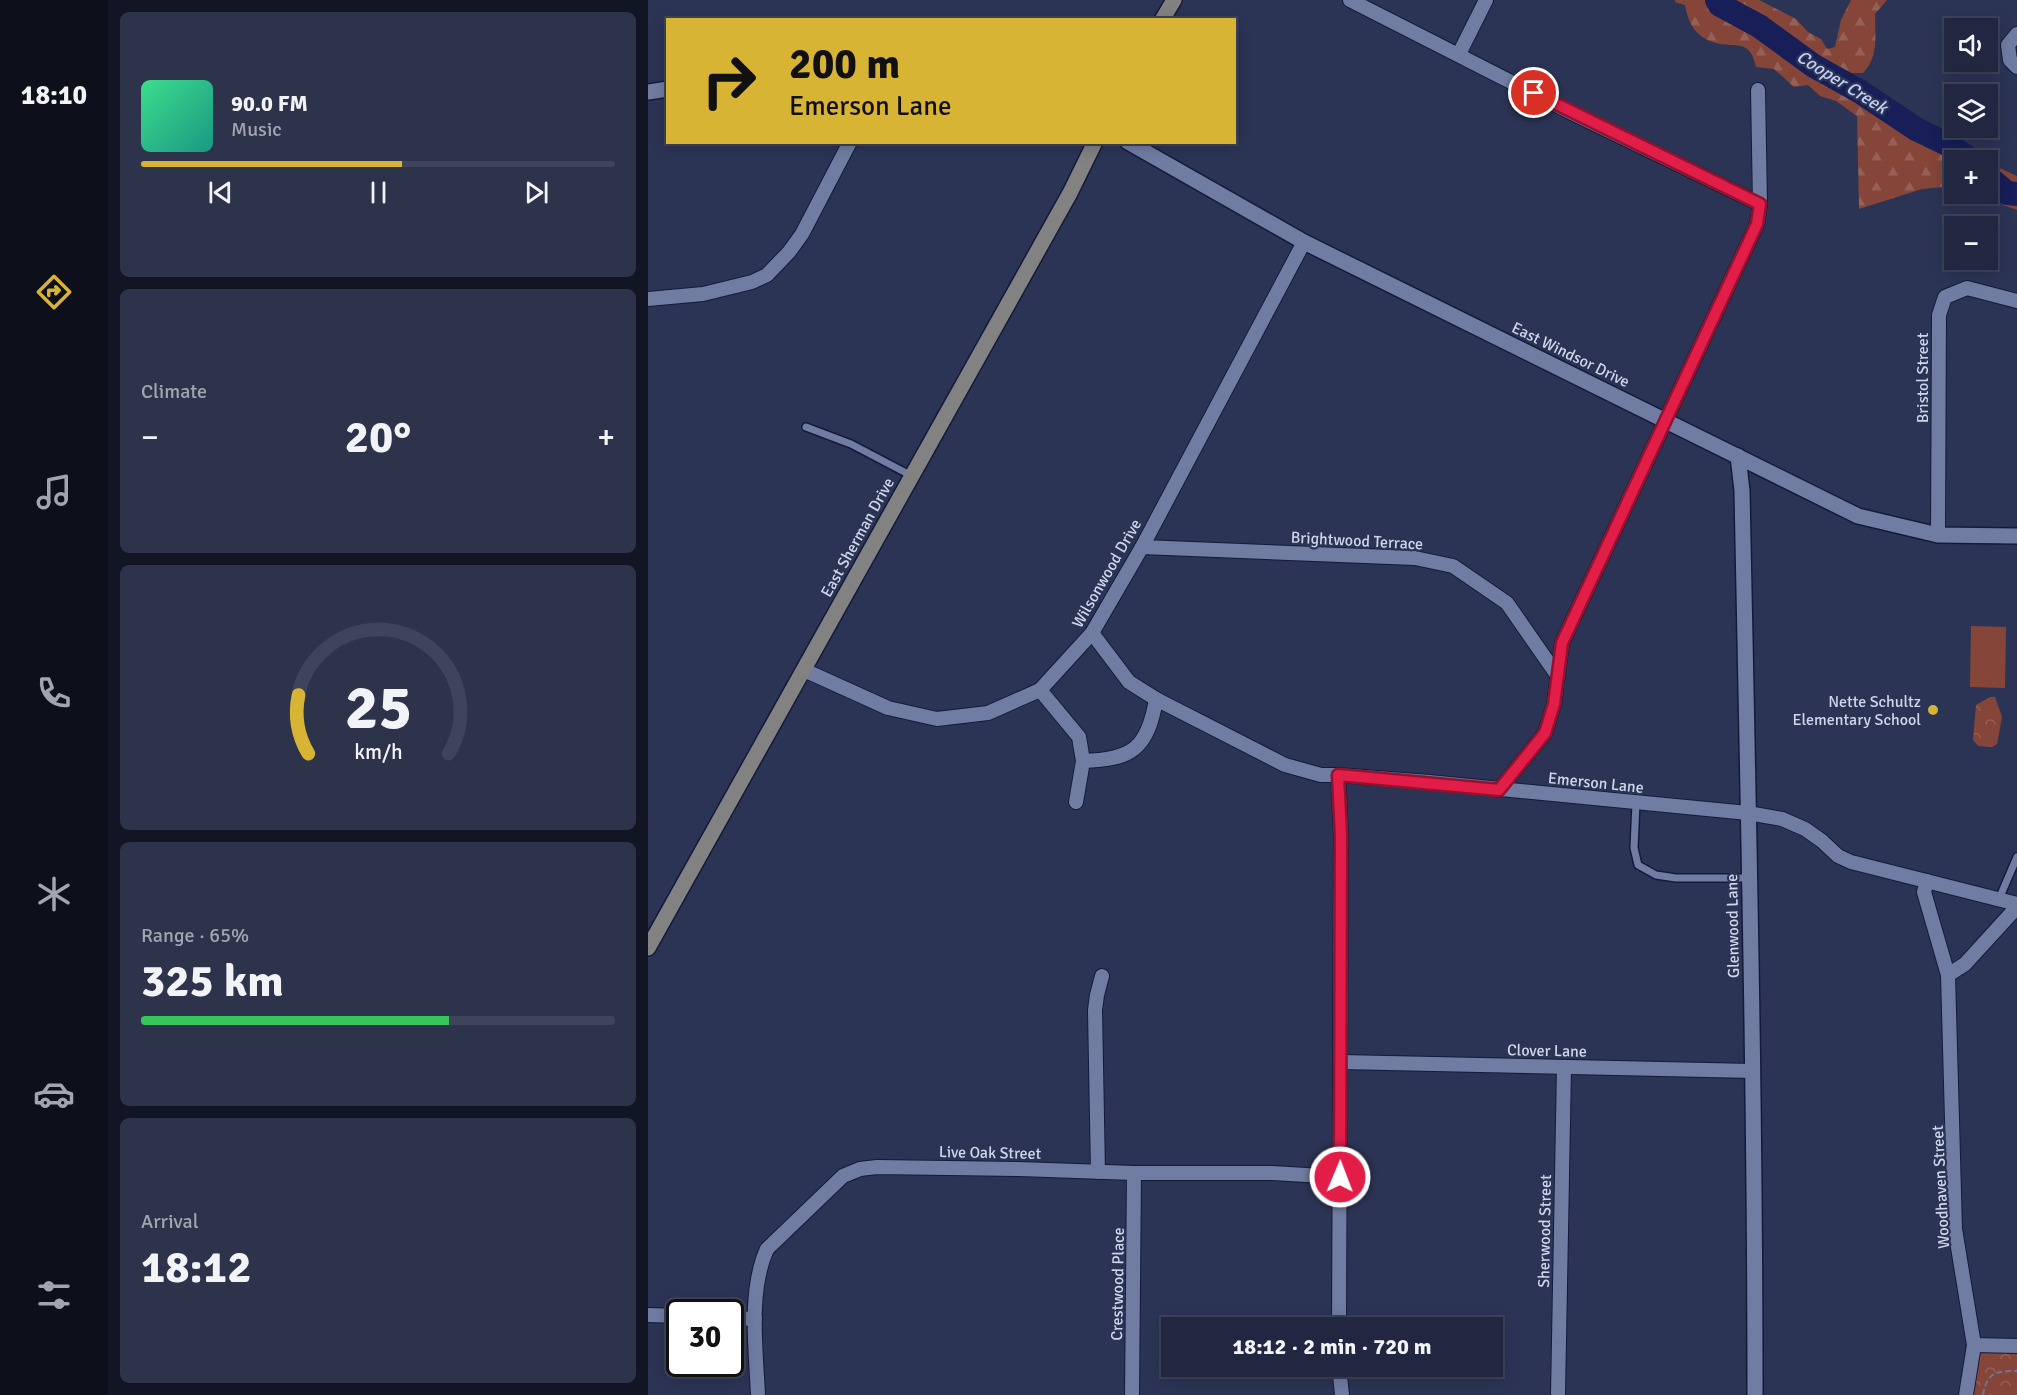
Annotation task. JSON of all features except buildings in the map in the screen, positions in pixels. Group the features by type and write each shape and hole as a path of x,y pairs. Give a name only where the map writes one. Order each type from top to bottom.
{"main road":[{"path":"1163,18 1174,0"},
{"name":"East Sherman Drive","path":"648,948 1070,194 1094,144"}],"street":[{"path":"1350,0 1572,113 1760,204"},
{"path":"1460,54 1486,0"},
{"path":"2017,34 2008,45 2010,60 2017,66"},
{"path":"648,92 666,89"},
{"path":"1499,790 1545,733 1554,704 1562,643 1757,224 1760,204 1758,90"},
{"path":"648,299 703,294 752,282 767,275 802,234 849,144"},
{"name":"East Windsor Drive","path":"1132,144 1304,242 1858,516 1938,535 2017,536"},
{"name":"Wilsonwood Drive","path":"804,669 888,708 937,719 988,713 1040,690 1092,633 1142,547 1304,242"},
{"name":"Bristol Street","path":"1938,535 1939,315 1945,297 1967,288 2017,301"},
{"name":"Glenwood Lane","path":"1738,456 1742,491 1753,1071 1755,1395"},
{"name":"Brightwood Terrace","path":"1142,547 1415,558 1453,566 1507,603 1557,675"},
{"name":"Emerson Lane","path":"1092,633 1129,682 1156,699 1285,765 1321,775 1748,813 1782,819 1805,829 1838,856 1851,862 2017,905"},
{"path":"1040,690 1079,736 1083,761 1076,802"},
{"path":"1083,761 1104,761 1132,751 1145,738 1152,722 1156,699"},
{"path":"1338,775 1341,835 1339,1317"},
{"name":"Woodhaven Street","path":"1927,881 1924,892 1948,975 1955,1229 1974,1345 1966,1395"},
{"path":"1948,975 1965,964 2017,905"},
{"path":"1098,1172 1095,1010 1102,976"},
{"name":"Clover Lane","path":"1341,1062 1753,1071"},
{"name":"Sherwood Street","path":"1558,1395 1564,1067"},
{"name":"Live Oak Street","path":"758,1395 755,1319 760,1265 767,1249 843,1176 860,1169 877,1167 1134,1173 1273,1173 1340,1177"},
{"name":"Crestwood Place","path":"1132,1395 1134,1173"},
{"path":"648,1315 666,1316"},
{"path":"744,1319 755,1319"},
{"path":"1974,1345 2017,1346"},
{"path":"1340,1377 1342,1395"}],"lane":[{"path":"806,427 851,444 912,476"},
{"path":"1636,803 1634,848 1638,865 1656,875 1676,878 1749,878"},
{"path":"1999,899 2017,857"}],"path":[{"path":"1983,1395 1985,1384 1990,1376 2000,1371 2017,1371"}],"green space":[{"path":"1675,0 1759,0 1796,19 1808,32 1821,39 1827,49 1835,47 1841,20 1851,0 1887,0 1875,14 1874,53 1868,67 1863,73 1849,73 1839,83 1871,101 1944,152 1944,187 1922,189 1859,209 1857,116 1836,101 1820,96 1808,85 1794,87 1774,69 1756,67 1751,53 1744,47 1720,44 1706,39 1692,26 1685,5"},
{"path":"1998,167 2017,176 2017,210 1998,201"},
{"path":"1971,626 2006,627 2005,688 1970,687"},
{"path":"1990,697 1995,697 2002,717 1997,744 1992,747 1978,746 1973,740 1976,705"},
{"path":"1974,1345 2017,1346 2017,1395 1965,1395"}],"waterway":[{"name":"Cooper Creek","path":"1717,0 1720,5 1759,26 1814,66 1859,91 1916,129 1957,150"},
{"name":"Cooper Creek","path":"1998,185 2007,193 2017,194"}],"place":[{"name":"Nette Schultz Elementary School","path":"1933,710"}],"route":[{"path":"1340,1177 1341,835 1338,775 1499,790 1545,733 1554,704 1562,643 1757,224 1760,204 1534,93"}]}
